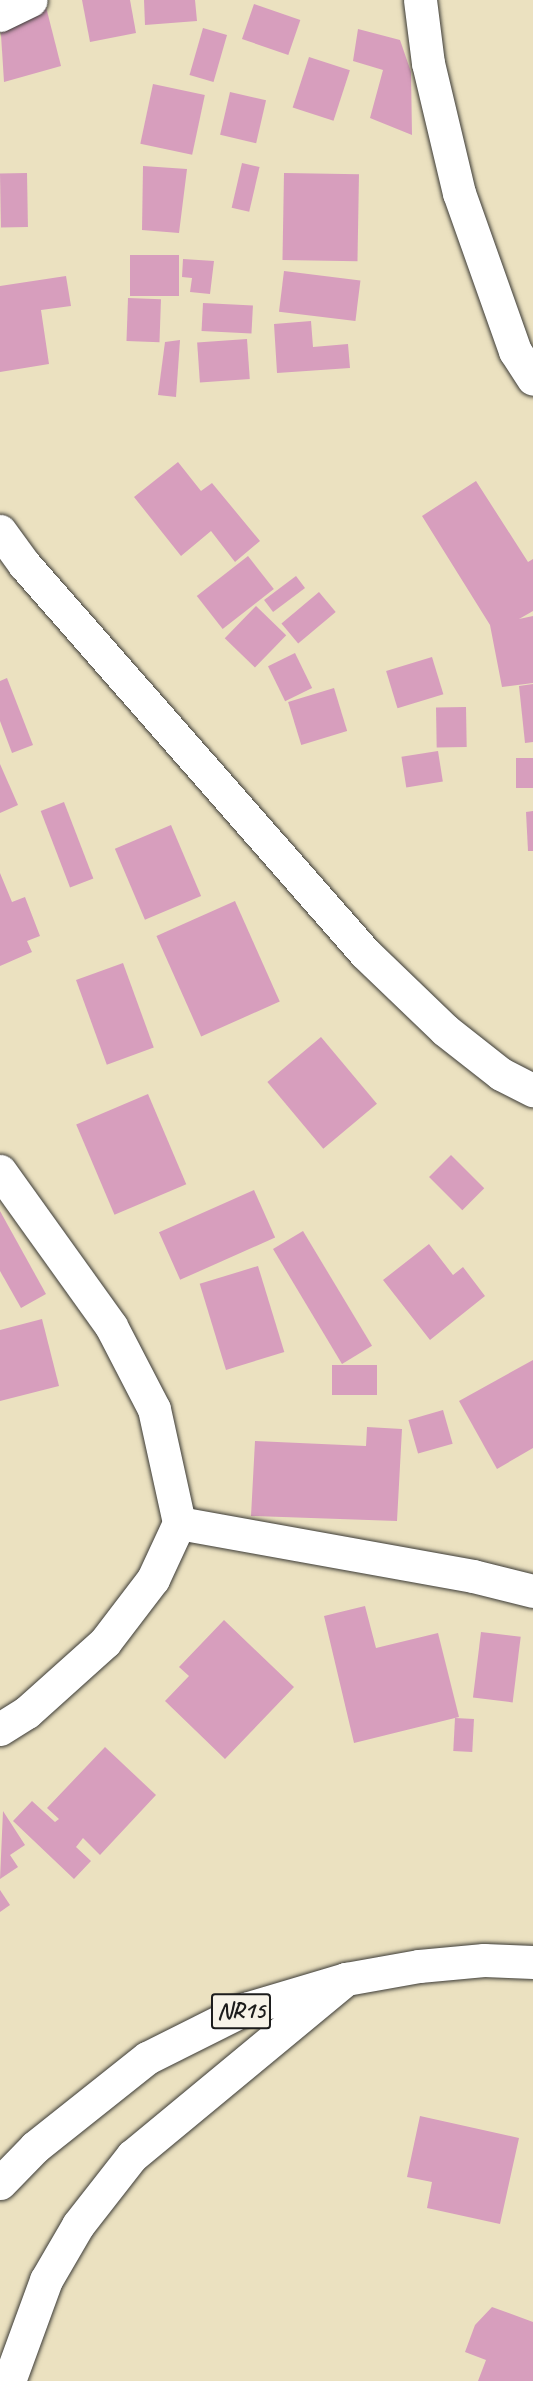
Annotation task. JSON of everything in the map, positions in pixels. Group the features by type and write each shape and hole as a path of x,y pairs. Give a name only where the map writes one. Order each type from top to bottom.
{"main road":[{"path":"0,15 31,0"},
{"path":"420,0 428,63 459,193 515,351 533,379"},
{"path":"0,531 24,564 365,953 445,1030 501,1074 533,1090"},
{"path":"0,1171 111,1326 154,1409 178,1523 153,1580 105,1642 27,1712 0,1729"},
{"path":"178,1523 473,1576 533,1591"},
{"name":"NR15","path":"0,2183 75,2112 147,2058 245,2009 346,1978 430,1965 533,1962"},
{"path":"9,2381 46,2280 84,2217 132,2156 346,1978"}],"building":[{"path":"82,0 130,0 136,33 90,42"},
{"path":"144,0 195,0 197,21 145,25"},
{"path":"254,4 300,20 288,55 242,39"},
{"path":"46,7 61,66 4,82 0,19"},
{"path":"203,28 227,35 214,82 189,75"},
{"path":"358,29 400,40 411,72 412,135 370,118 383,70 353,61"},
{"path":"309,57 350,70 334,121 293,107"},
{"path":"153,84 205,95 192,155 140,144"},
{"path":"230,92 266,100 256,143 220,135"},
{"path":"242,163 260,167 249,212 232,208"},
{"path":"143,166 187,169 179,233 142,230"},
{"path":"0,173 27,173 28,227 1,227"},
{"path":"284,173 359,174 357,261 282,260"},
{"path":"130,255 179,255 179,296 130,296"},
{"path":"183,259 214,261 210,294 190,292 192,278 182,277"},
{"path":"284,271 360,280 355,321 279,312"},
{"path":"66,276 71,306 41,310 49,364 0,372 0,286"},
{"path":"128,298 161,299 159,342 126,341"},
{"path":"203,303 253,306 251,334 202,331"},
{"path":"311,321 313,347 348,344 350,368 277,373 274,324"},
{"path":"247,339 250,379 200,382 197,342"},
{"path":"180,340 176,397 158,395 165,342"},
{"path":"178,462 201,491 212,483 260,541 235,562 211,531 181,556 134,497"},
{"path":"476,481 528,562 533,559 533,611 519,619 533,616 533,683 502,687 490,625 422,516"},
{"path":"248,556 274,589 223,629 197,596"},
{"path":"296,576 305,588 273,612 264,600"},
{"path":"319,592 336,612 298,643 281,623"},
{"path":"256,606 286,635 255,668 225,638"},
{"path":"295,653 312,688 285,701 268,666"},
{"path":"432,657 443,694 397,708 386,671"},
{"path":"7,678 33,745 12,753 0,721 0,681"},
{"path":"533,684 533,742 525,743 519,686"},
{"path":"334,688 347,731 301,745 288,702"},
{"path":"466,707 467,747 437,748 436,708"},
{"path":"438,751 443,782 406,787 401,757"},
{"path":"516,758 533,758 533,788 516,788"},
{"path":"0,764 18,805 0,813"},
{"path":"64,802 93,879 70,888 41,811"},
{"path":"533,811 533,851 528,851 526,812"},
{"path":"171,825 201,896 145,920 115,849"},
{"path":"0,873 12,902 25,897 40,936 27,941 32,952 0,966"},
{"path":"235,901 280,1001 201,1036 156,936"},
{"path":"123,963 154,1048 107,1065 76,980"},
{"path":"321,1037 377,1104 323,1149 267,1082"},
{"path":"148,1094 186,1184 114,1215 76,1124"},
{"path":"451,1155 484,1188 462,1210 429,1177"},
{"path":"254,1190 275,1238 180,1280 159,1232"},
{"path":"0,1211 46,1294 21,1308 0,1271"},
{"path":"303,1231 372,1346 342,1364 273,1249"},
{"path":"429,1244 453,1275 463,1267 485,1296 430,1340 383,1280"},
{"path":"258,1266 284,1352 226,1370 200,1284"},
{"path":"42,1319 59,1386 0,1401 0,1330"},
{"path":"533,1360 533,1448 497,1469 459,1401"},
{"path":"332,1365 377,1365 377,1395 332,1395"},
{"path":"443,1410 453,1444 418,1454 408,1420"},
{"path":"367,1427 402,1429 397,1521 251,1516 255,1441 366,1446"},
{"path":"365,1606 376,1648 438,1633 459,1717 354,1743 324,1616"},
{"path":"224,1620 294,1687 225,1759 165,1701 189,1676 179,1667"},
{"path":"481,1632 521,1637 513,1702 473,1698"},
{"path":"455,1718 474,1719 472,1752 453,1751"},
{"path":"105,1747 156,1795 100,1855 83,1838 76,1847 91,1861 74,1879 13,1821 32,1801 55,1822 59,1819 47,1808"},
{"path":"3,1811 25,1845 10,1855 18,1867 0,1879"},
{"path":"0,1890 10,1905 0,1912"},
{"path":"420,2116 519,2138 500,2224 427,2208 432,2182 407,2177"},
{"path":"492,2307 533,2322 533,2381 478,2381 486,2360 465,2352 475,2325"}]}
